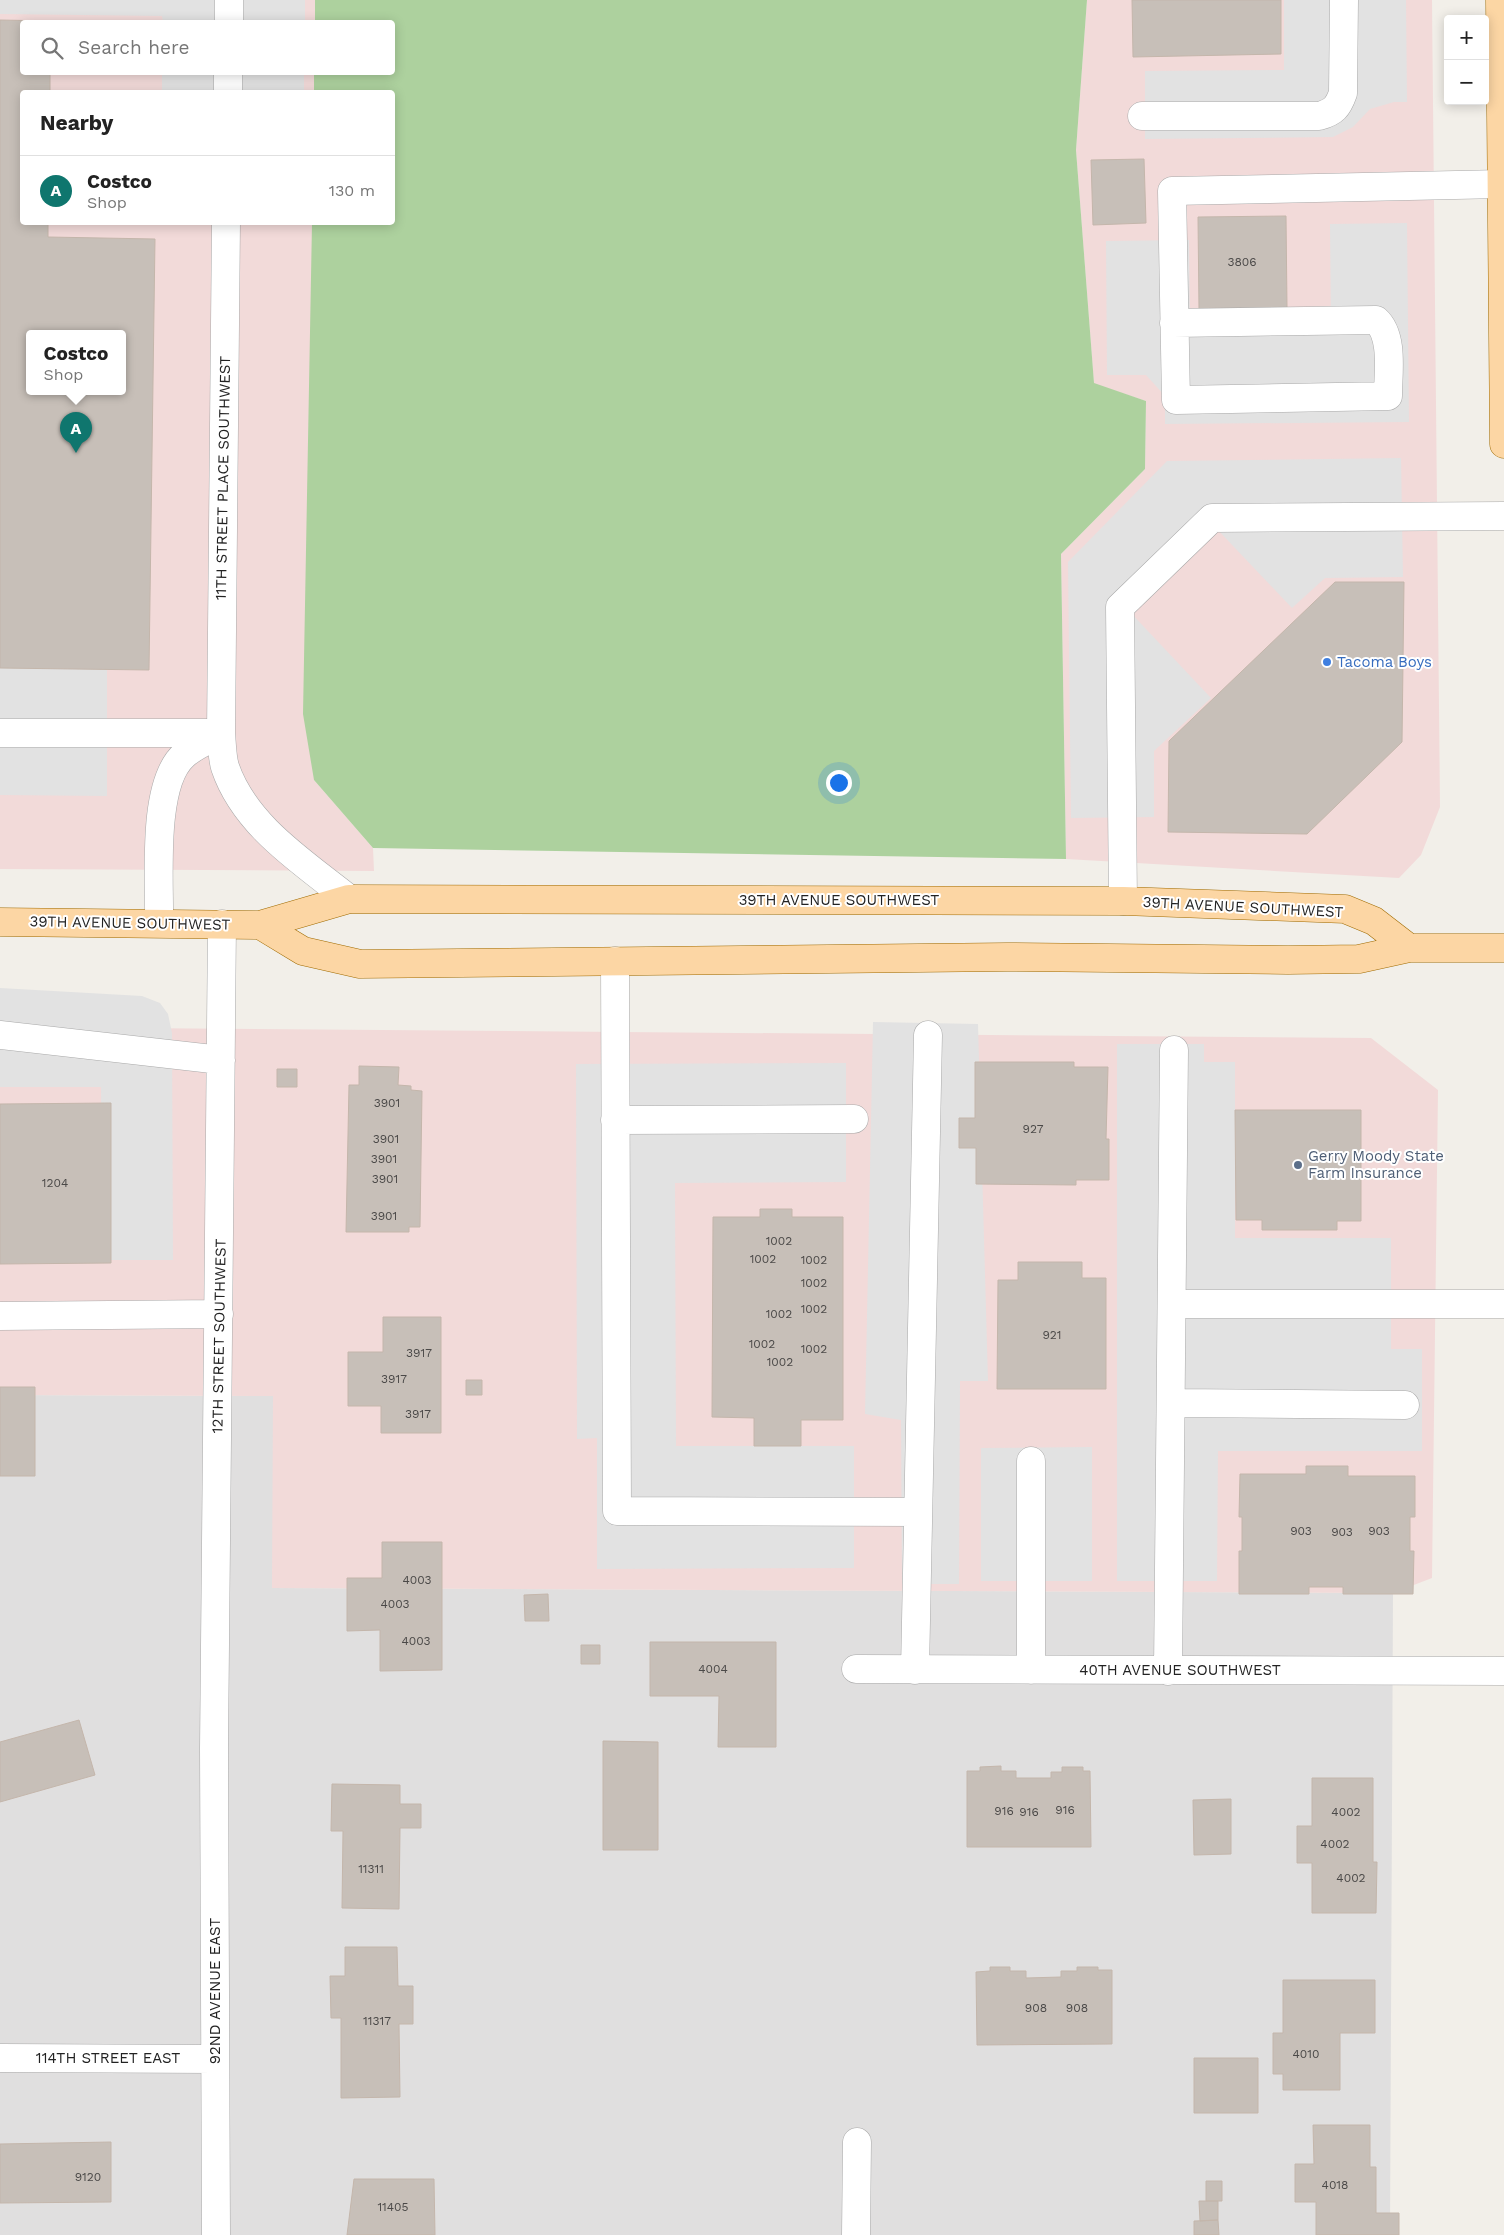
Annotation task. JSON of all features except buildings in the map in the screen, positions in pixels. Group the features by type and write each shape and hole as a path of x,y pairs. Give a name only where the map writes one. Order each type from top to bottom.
{"main road":[{"path":"1500,0 1504,444"},
{"name":"39TH AVENUE SOUTHWEST","path":"0,922 260,925 349,899 1123,901 1345,910 1374,921 1409,948"},
{"name":"39TH AVENUE SOUTHWEST","path":"260,925 304,951 360,964 1007,957 1288,960 1359,959 1409,948 1504,948"}],"street":[{"path":"229,0 229,20"},
{"path":"1142,116 1319,116 1331,113 1339,105 1343,93 1344,0"},
{"path":"228,75 228,90"},
{"path":"1174,322 1376,320 1383,327 1386,336 1388,396 1176,400 1174,322 1172,191 1502,184"},
{"name":"11TH STREET PLACE SOUTHWEST","path":"226,225 221,733 224,766 237,794 257,821 286,848 349,899"},
{"path":"1123,901 1120,607 1212,518 1504,516"},
{"path":"0,732 221,733"},
{"path":"159,923 160,813 171,772 184,755 221,733"},
{"name":"12TH STREET SOUTHWEST","path":"214,1748 222,924"},
{"path":"615,961 617,1511 918,1512"},
{"path":"915,1670 928,1034"},
{"path":"0,1035 221,1060"},
{"path":"1168,1671 1174,1050"},
{"path":"615,1120 854,1119"},
{"path":"1173,1304 1504,1304"},
{"path":"0,1316 219,1314"},
{"path":"1172,1403 1405,1405"},
{"path":"1031,1461 1031,1670"},
{"name":"40TH AVENUE SOUTHWEST","path":"856,1669 1504,1671"},
{"name":"92ND AVENUE EAST","path":"214,1748 216,2235"},
{"name":"114TH STREET EAST","path":"0,2058 215,2059"},
{"path":"856,2235 857,2142"}],"shaded area":[{"path":"0,0 315,0 315,20 20,20 20,75 314,75 314,90 20,90 20,225 312,225 314,780 373,848 374,871 0,869"},
{"path":"0,0 305,0 305,20 163,20 162,16 0,14"},
{"path":"1087,0 1432,0 1440,807 1421,855 1399,878 1066,859 1061,554 1145,469 1146,401 1094,384 1076,150"},
{"path":"1284,0 1406,0 1407,102 1394,102 1370,109 1353,127 1333,137 1145,139 1145,71 1284,70"},
{"path":"162,75 304,75 304,90 162,90"},
{"path":"1407,223 1409,422 1165,424 1165,396 1146,375 1107,375 1106,241 1189,240 1190,334 1331,328 1330,224"},
{"path":"1401,458 1403,577 1325,578 1292,608 1216,528 1129,611 1211,698 1154,751 1154,817 1071,818 1068,562 1167,461"},
{"path":"0,652 107,652 107,796 0,795"},
{"path":"0,988 142,996 160,1003 168,1014 172,1033 173,1260 102,1260 101,1087 0,1087"},
{"path":"873,1022 978,1024 988,1381 960,1381 959,1584 902,1584 901,1420 865,1414"},
{"path":"0,1027 1371,1038 1438,1090 1432,1578 1393,1593 272,1588 273,1396 0,1395"},
{"path":"1117,1044 1204,1044 1204,1062 1235,1062 1235,1238 1391,1238 1391,1349 1422,1349 1422,1451 1218,1451 1217,1581 1117,1581"},
{"path":"846,1063 846,1182 675,1183 676,1446 854,1446 854,1568 597,1569 597,1438 577,1439 576,1064"},
{"path":"0,1395 273,1396 273,1588 1393,1593 1390,2235 0,2235"},
{"path":"1092,1447 1092,1581 981,1581 981,1448"}],"green space":[{"path":"315,0 1087,0 1076,150 1094,383 1146,401 1145,469 1061,554 1066,859 373,848 314,780 303,714 312,225 395,225 395,90 314,90 314,75 395,75 395,20 315,20"}],"place":[{"name":"Costco","path":"76,453"},
{"name":"Tacoma Boys","path":"1327,662"},
{"name":"Gerry Moody State Farm Insurance","path":"1298,1165"}]}
